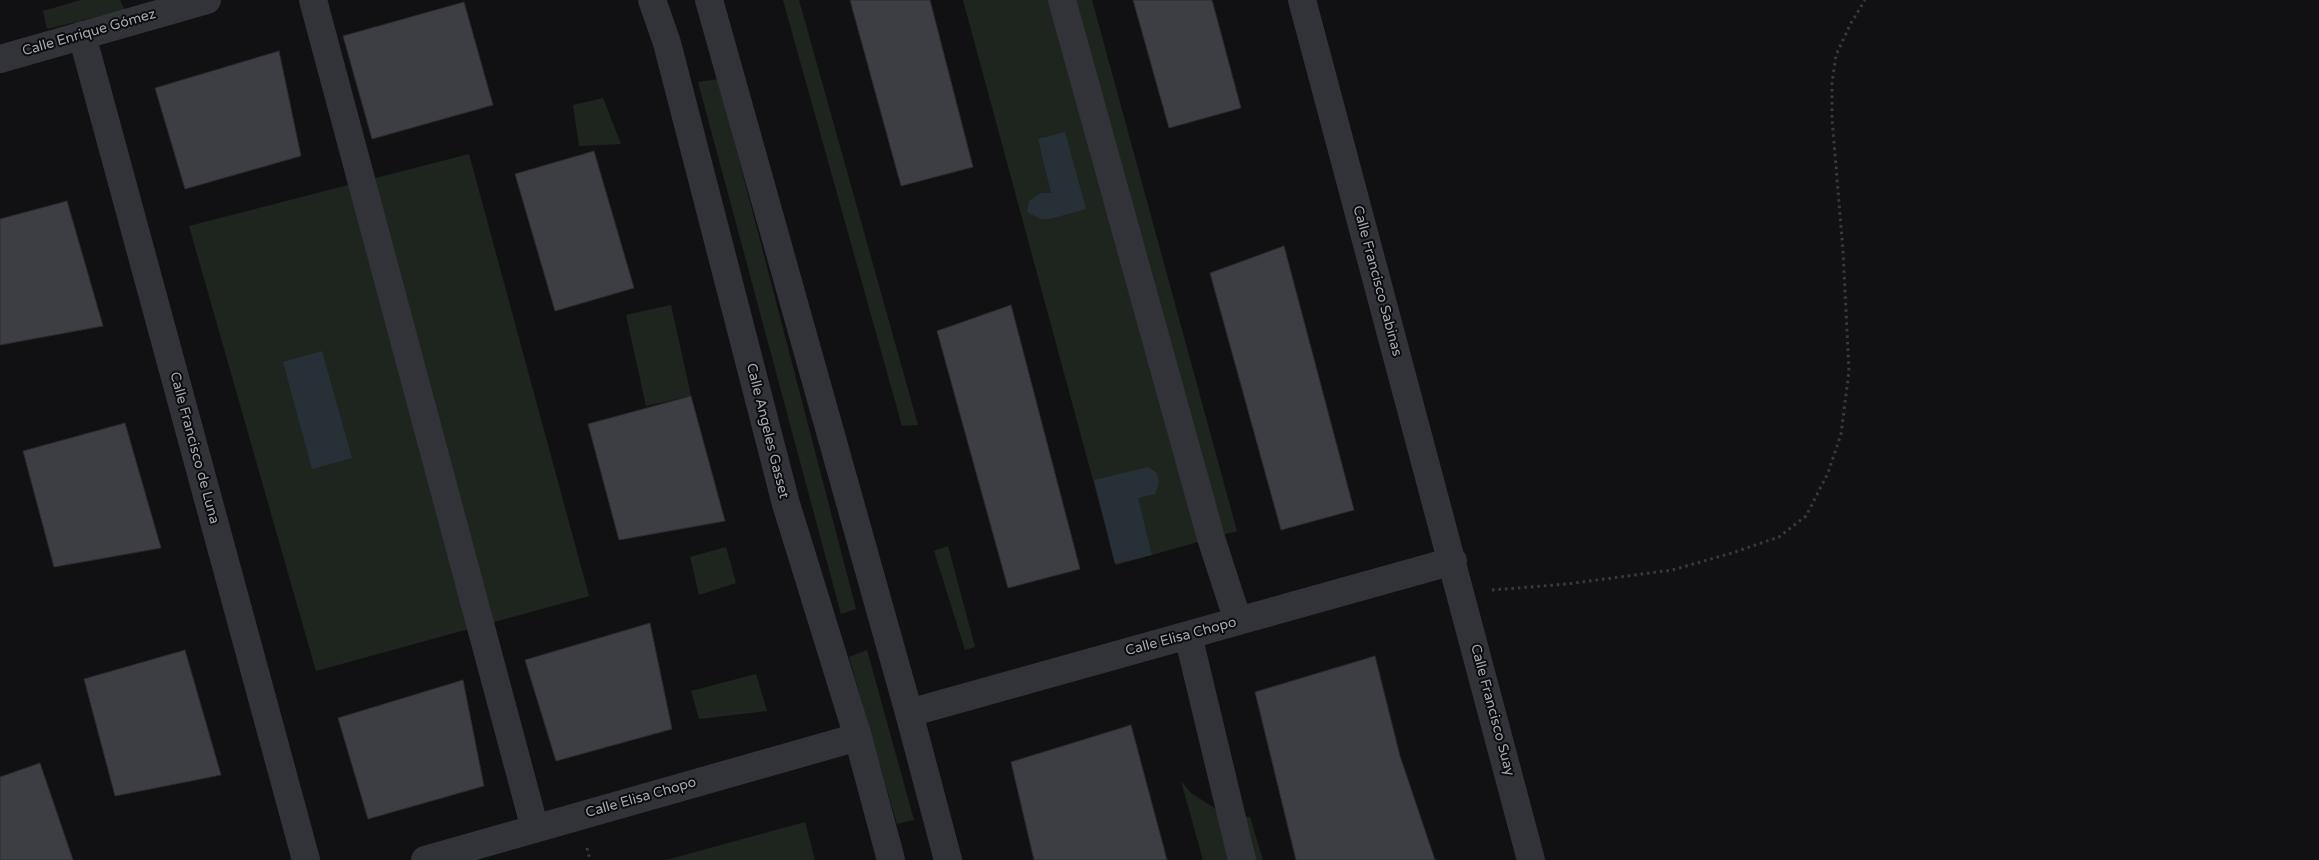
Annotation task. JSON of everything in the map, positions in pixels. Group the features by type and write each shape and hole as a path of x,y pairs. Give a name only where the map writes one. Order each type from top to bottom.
{"street":[{"name":"Calle Enrique Gómez","path":"0,58 207,0"},
{"path":"313,0 535,829"},
{"name":"Calle Angeles Gasset","path":"652,0 667,42 786,504 858,737 891,860"},
{"path":"709,0 909,712 948,860"},
{"path":"1062,0 1209,529 1238,622"},
{"name":"Calle Francisco Sabinas","path":"1302,0 1453,561"},
{"name":"Calle Francisco de Luna","path":"82,35 306,860"},
{"name":"Calle Elisa Chopo","path":"909,712 1453,561"},
{"name":"Calle Francisco Suay","path":"1453,561 1528,859"},
{"path":"1188,635 1242,860"},
{"name":"Calle Elisa Chopo","path":"425,860 858,737"}],"path":[{"path":"1461,593 1567,584 1672,570 1732,554 1779,537 1806,516 1828,473 1841,434 1849,371 1832,118 1832,83 1836,55 1851,23 1865,0"}],"shaded area":[{"path":"81,0 120,0 125,10 47,29 43,11"},
{"path":"783,0 799,0 918,425 902,426"},
{"path":"963,0 1092,0 1237,531 1116,565"},
{"path":"718,79 856,609 841,614 698,82"},
{"path":"603,98 621,144 579,146 573,105"},
{"path":"1065,132 1086,209 1050,219 1040,219 1027,212 1029,201 1041,193 1051,193 1038,139"},
{"path":"469,154 589,596 316,671 189,226"},
{"path":"671,305 691,396 646,406 626,315"},
{"path":"322,351 352,458 312,469 283,362"},
{"path":"1148,467 1157,473 1159,483 1155,494 1138,498 1152,555 1115,564 1094,480"},
{"path":"948,546 975,647 965,650 934,551"},
{"path":"726,547 736,583 699,595 690,557"},
{"path":"867,650 914,820 897,824 849,657"},
{"path":"756,674 767,711 699,719 691,691"},
{"path":"1181,781 1191,793 1225,815 1250,817 1263,860 1203,860"},
{"path":"805,822 815,860 666,860"}],"building":[{"path":"850,0 930,0 973,167 901,186"},
{"path":"1133,0 1212,0 1241,108 1169,128"},
{"path":"464,2 493,105 372,139 343,36"},
{"path":"279,51 301,156 185,189 155,88"},
{"path":"594,151 634,288 555,311 515,174"},
{"path":"67,201 103,326 0,345 0,219"},
{"path":"1284,246 1354,510 1281,530 1210,273"},
{"path":"1011,305 1080,569 1008,588 937,331"},
{"path":"691,396 725,521 619,540 588,424"},
{"path":"125,423 161,548 54,567 23,451"},
{"path":"650,623 672,729 556,761 525,660"},
{"path":"185,650 221,775 115,796 84,679"},
{"path":"1375,656 1400,756 1435,860 1296,860 1255,692"},
{"path":"463,680 484,786 368,819 338,718"},
{"path":"1131,725 1167,860 1034,860 1011,762"},
{"path":"40,763 73,860 0,860 0,777"}]}
